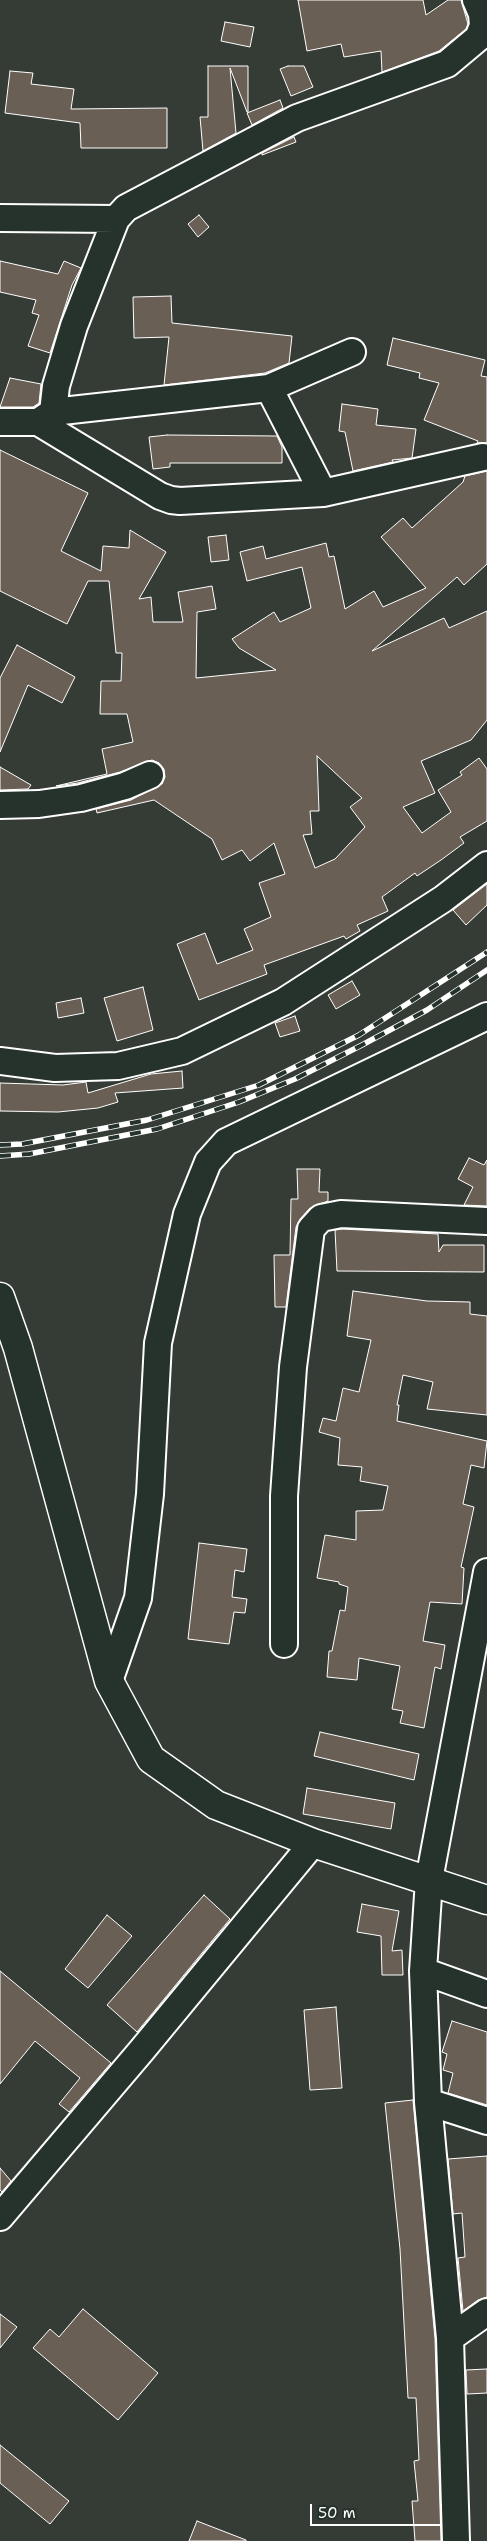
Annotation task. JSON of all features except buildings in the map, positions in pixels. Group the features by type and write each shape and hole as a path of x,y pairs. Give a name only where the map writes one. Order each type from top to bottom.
{"main road":[{"path":"0,1297 18,1348 109,1681 152,1759 216,1805 312,1843 487,1900"}],"street":[{"path":"45,417 74,326 116,219 126,208 297,118 447,64 478,38 483,26 482,14 476,0"},
{"path":"0,218 116,219"},
{"path":"0,422 268,388 352,352"},
{"path":"268,388 323,493"},
{"path":"45,417 160,496 180,501 323,493 483,457"},
{"path":"0,805 39,804 81,798 124,786 150,775"},
{"path":"0,1062 54,1068 118,1066 182,1051 283,1002 443,899 487,865"},
{"path":"109,1681 138,1598 150,1494 158,1343 187,1214 208,1162 226,1142 487,1016"},
{"path":"284,1644 284,1496 293,1367 310,1229 320,1218 342,1214 487,1221"},
{"path":"456,2541 450,2338 428,2102 423,1970 429,1880 487,1572"},
{"path":"0,2217 142,2050 312,1843"},
{"path":"423,1970 487,1994"},
{"path":"428,2102 487,2121"},
{"path":"450,2338 487,2312"}],"railway":[{"path":"0,1145 22,1144 147,1120 259,1085 359,1035 487,952"},
{"path":"0,1156 29,1154 157,1129 239,1102 295,1079 362,1045 427,1010 487,970"}]}
